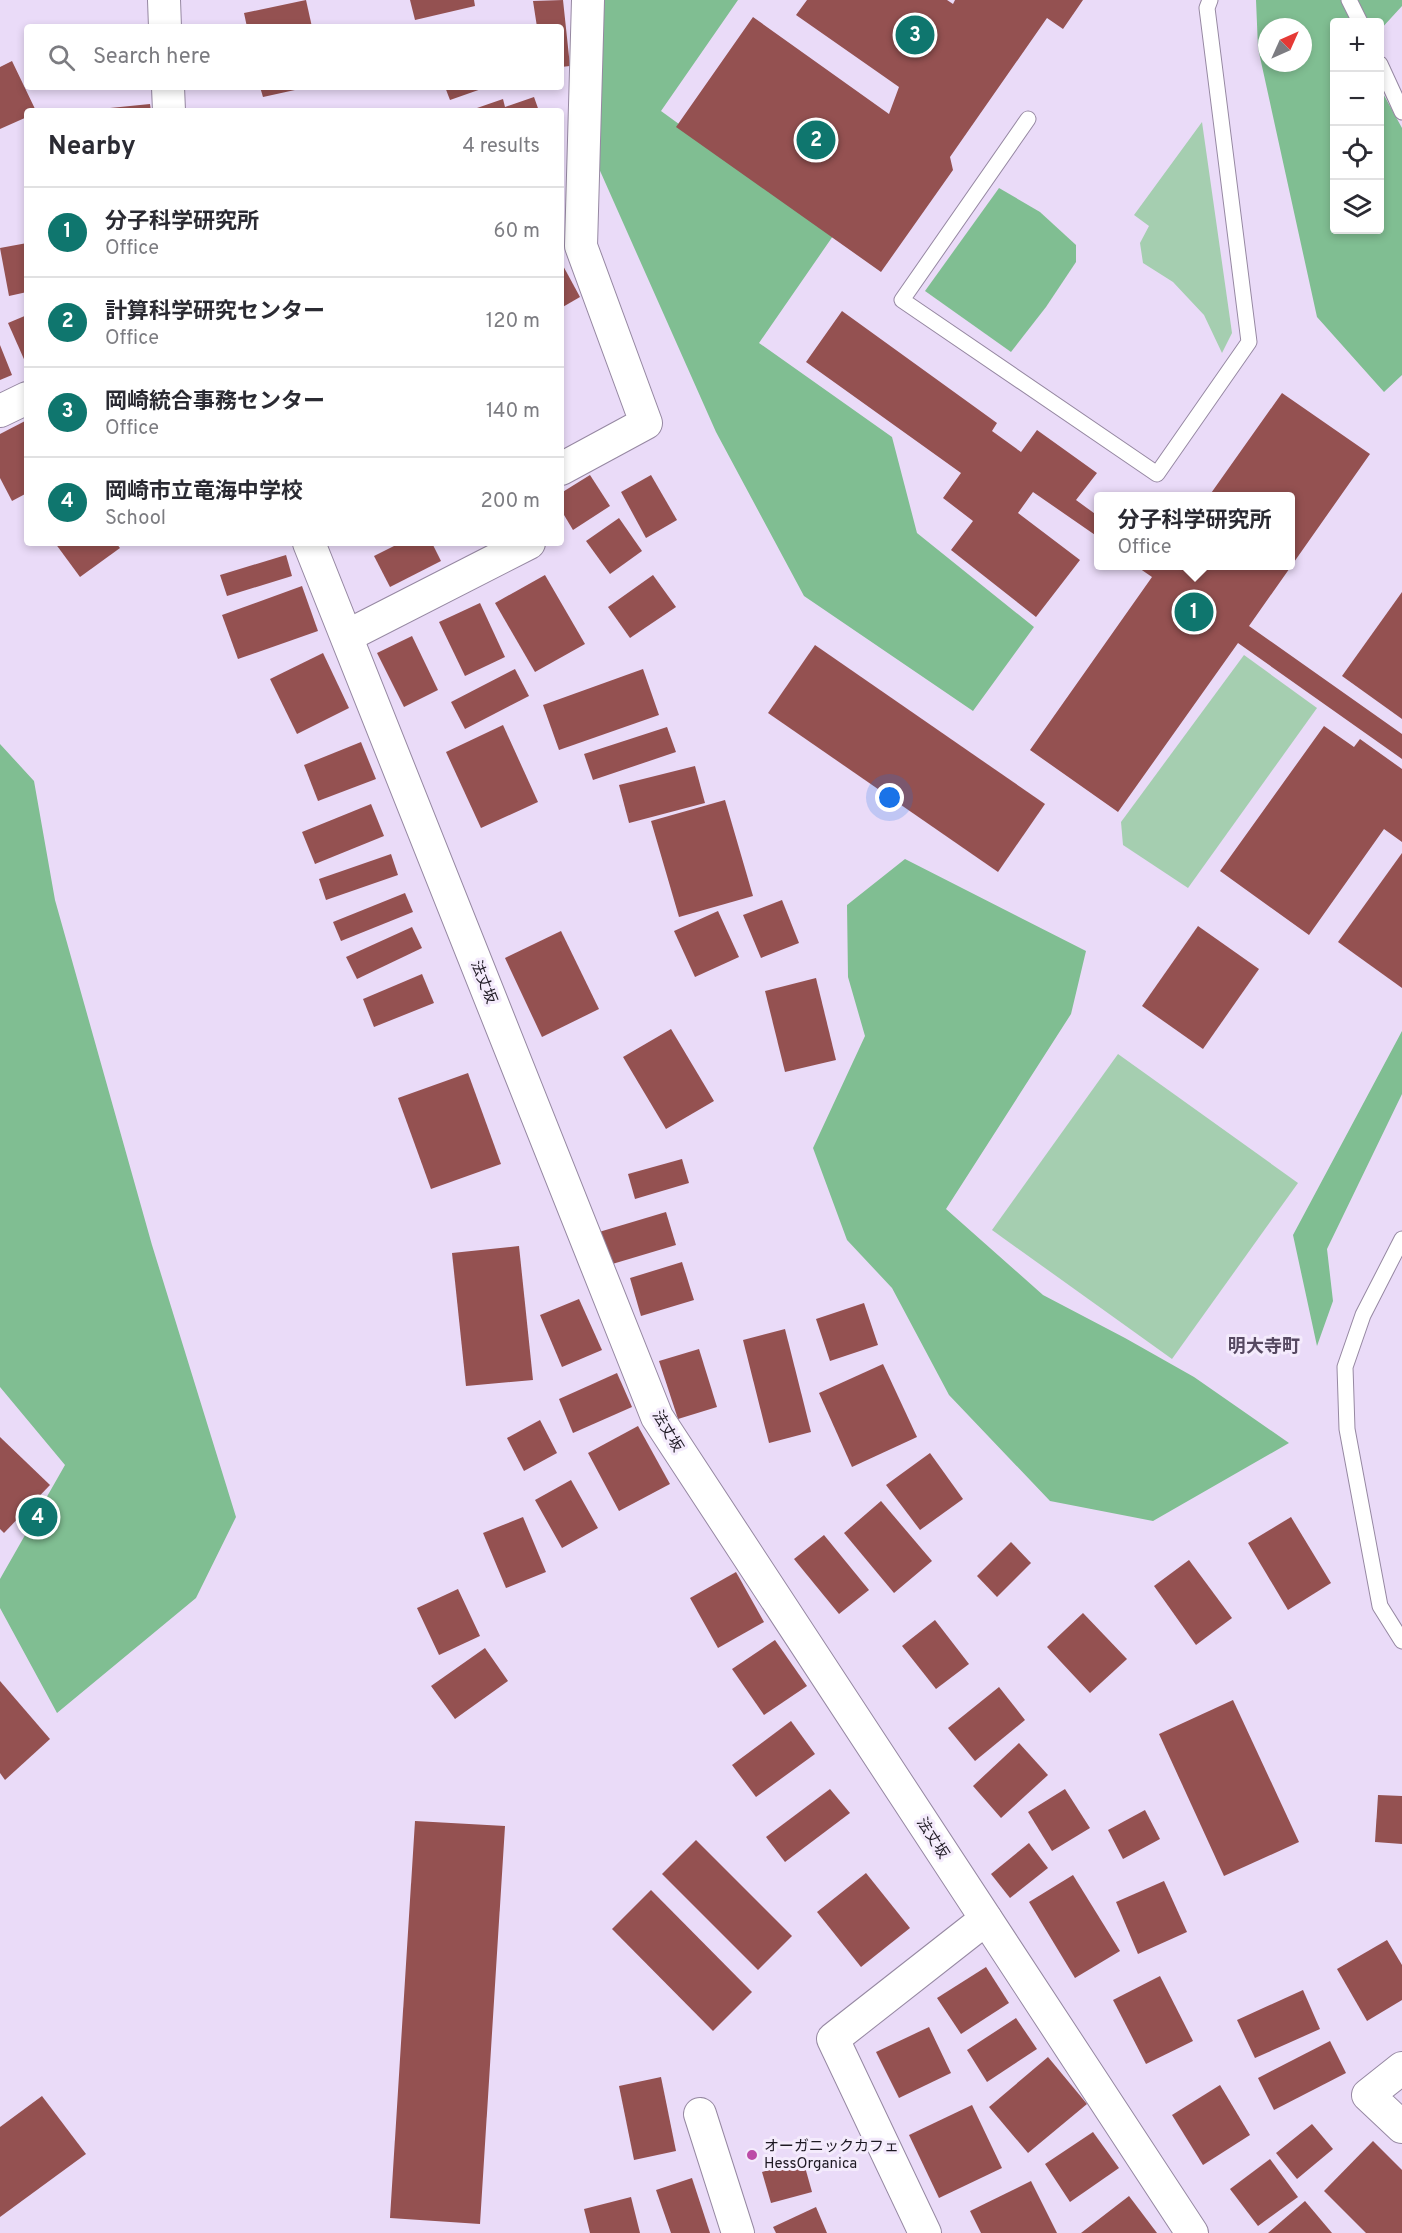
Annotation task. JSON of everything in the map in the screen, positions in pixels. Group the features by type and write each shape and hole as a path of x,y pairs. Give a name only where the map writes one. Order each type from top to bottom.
{"street":[{"path":"164,0 165,24"},
{"path":"564,467 646,423 581,246 588,0"},
{"path":"168,90 169,108"},
{"path":"0,411 24,399"},
{"name":"法丈坂","path":"310,546 657,1417 1192,2233"},
{"path":"347,636 523,546"},
{"path":"925,2233 833,2039 986,1919"},
{"path":"1402,2068 1368,2095 1402,2127"},
{"path":"700,2114 738,2233"}],"lane":[{"path":"1028,120 902,300 1157,474 1249,342 1213,64 1207,8 1210,0"},
{"path":"1349,0 1358,18"},
{"path":"1384,72 1402,112"},
{"path":"1402,1239 1363,1315 1345,1367 1347,1429 1380,1606 1402,1641"}],"green space":[{"path":"586,0 738,0 661,111 833,236 759,343 892,437 917,533 1034,627 973,711 804,596 716,432 597,164"},
{"path":"1256,0 1402,0 1402,6 1384,26 1384,18 1330,18 1330,234 1384,234 1384,95 1402,128 1402,375 1384,392 1317,317 1263,72 1312,72 1312,18 1258,18 1258,48"},
{"path":"1202,122 1232,333 1222,353 1204,315 1173,282 1143,263 1140,243 1149,226 1134,215"},
{"path":"999,188 1040,212 1076,245 1076,262 1046,307 1011,352 925,291"},
{"path":"1244,655 1317,708 1188,888 1123,845 1121,822"},
{"path":"0,744 34,781 55,900 152,1245 236,1517 196,1598 57,1713 0,1608 0,1579 65,1465 0,1387"},
{"path":"905,859 1086,951 1071,1014 946,1209 1043,1295 1194,1377 1289,1443 1153,1521 1050,1501 949,1395 892,1288 847,1240 813,1148 865,1036 848,977 847,905"},
{"path":"1402,1031 1402,1094 1327,1249 1333,1301 1317,1346 1293,1235"},
{"path":"1118,1054 1298,1183 1172,1359 992,1230"}],"building":[{"path":"306,0 311,24 246,24 244,13"},
{"path":"410,0 474,0 475,6 415,20"},
{"path":"563,0 570,66 564,67 564,24 537,24 533,1"},
{"path":"807,0 947,0 953,4 955,0 1083,0 1063,29 1047,18 950,157 953,170 881,272 676,127 753,17 889,114 899,87 796,15"},
{"path":"12,61 35,108 24,108 24,118 0,129 0,67"},
{"path":"261,90 295,90 263,97"},
{"path":"446,90 478,90 450,100"},
{"path":"534,97 538,108 477,108 503,99 505,107"},
{"path":"150,104 151,108 110,108"},
{"path":"24,244 24,293 9,296 0,248"},
{"path":"564,268 580,297 564,306"},
{"path":"842,311 997,423 992,431 1021,452 1037,430 1097,473 1076,500 1094,513 1094,534 1033,492 1018,513 1080,560 1036,617 951,550 973,521 943,498 961,473 806,362"},
{"path":"24,316 24,359 8,323"},
{"path":"0,345 12,375 0,380"},
{"path":"1282,393 1370,454 1295,561 1295,492 1212,492"},
{"path":"24,422 24,495 12,501 0,478 0,434"},
{"path":"590,475 610,506 573,530 564,515 564,491"},
{"path":"651,475 677,520 646,538 621,492"},
{"path":"619,518 642,551 610,574 586,541"},
{"path":"57,546 118,546 120,548 80,577"},
{"path":"394,546 434,546 441,561 390,587 374,556"},
{"path":"286,555 292,576 227,596 220,575"},
{"path":"1142,570 1288,570 1249,626 1402,734 1402,759 1238,643 1118,812 1030,750 1152,577"},
{"path":"545,575 585,644 535,672 495,603"},
{"path":"653,575 676,607 630,638 608,607"},
{"path":"302,586 318,631 238,659 222,615"},
{"path":"1402,592 1402,719 1342,676"},
{"path":"480,603 505,657 465,676 439,622"},
{"path":"412,636 438,690 404,707 377,653"},
{"path":"815,645 1045,804 998,872 768,713"},
{"path":"323,653 349,708 297,734 270,679"},
{"path":"515,669 529,696 465,729 451,702"},
{"path":"643,669 659,715 559,750 543,705"},
{"path":"503,725 538,802 481,828 446,752"},
{"path":"1324,726 1354,747 1360,739 1402,769 1402,842 1384,829 1309,935 1220,871"},
{"path":"667,727 676,752 593,780 584,754"},
{"path":"361,742 376,779 318,801 304,765"},
{"path":"695,766 705,803 629,823 619,785"},
{"path":"725,800 753,896 679,917 651,821"},
{"path":"371,804 384,836 315,864 302,832"},
{"path":"1402,853 1402,988 1338,942"},
{"path":"391,854 398,875 326,900 319,879"},
{"path":"405,893 413,912 341,941 333,922"},
{"path":"782,900 799,943 761,958 743,915"},
{"path":"718,911 739,957 695,977 674,931"},
{"path":"1198,926 1259,969 1203,1049 1142,1006"},
{"path":"412,927 422,948 357,979 346,957"},
{"path":"561,931 599,1009 542,1037 505,958"},
{"path":"422,974 434,1003 374,1027 363,999"},
{"path":"816,978 836,1060 785,1072 765,991"},
{"path":"671,1029 714,1101 666,1129 623,1057"},
{"path":"468,1073 501,1164 431,1189 398,1098"},
{"path":"682,1159 689,1183 635,1199 628,1174"},
{"path":"666,1212 676,1245 609,1265 599,1232"},
{"path":"519,1246 533,1380 466,1386 452,1253"},
{"path":"682,1262 694,1300 641,1316 630,1278"},
{"path":"579,1299 602,1350 562,1367 540,1315"},
{"path":"864,1303 878,1345 830,1361 816,1319"},
{"path":"785,1329 811,1432 769,1443 743,1340"},
{"path":"699,1349 717,1407 678,1419 659,1361"},
{"path":"883,1364 917,1437 852,1467 819,1393"},
{"path":"617,1373 632,1407 573,1433 559,1399"},
{"path":"540,1420 557,1453 524,1471 507,1438"},
{"path":"638,1426 670,1484 619,1511 588,1453"},
{"path":"0,1437 50,1485 4,1533 0,1529"},
{"path":"930,1453 963,1499 920,1530 886,1485"},
{"path":"571,1480 598,1528 562,1548 535,1500"},
{"path":"881,1501 932,1561 894,1593 844,1533"},
{"path":"523,1517 546,1572 506,1588 483,1533"},
{"path":"1291,1517 1331,1583 1288,1610 1248,1543"},
{"path":"824,1535 869,1590 839,1614 794,1559"},
{"path":"1011,1542 1031,1563 997,1597 977,1576"},
{"path":"1189,1560 1232,1618 1196,1645 1154,1586"},
{"path":"736,1572 764,1622 718,1648 690,1598"},
{"path":"458,1589 480,1636 439,1655 417,1608"},
{"path":"1083,1613 1127,1659 1090,1693 1047,1647"},
{"path":"935,1620 969,1664 936,1689 902,1646"},
{"path":"775,1640 807,1686 764,1715 732,1669"},
{"path":"485,1648 508,1681 455,1719 431,1686"},
{"path":"0,1681 50,1739 5,1780 0,1773"},
{"path":"999,1687 1025,1720 975,1761 948,1728"},
{"path":"1233,1700 1299,1842 1224,1876 1159,1734"},
{"path":"791,1721 815,1754 756,1797 732,1765"},
{"path":"1019,1743 1048,1775 1001,1818 973,1786"},
{"path":"830,1789 850,1813 785,1862 766,1837"},
{"path":"1065,1789 1090,1828 1052,1851 1028,1812"},
{"path":"1378,1795 1402,1796 1402,1844 1375,1842"},
{"path":"1145,1810 1160,1839 1123,1859 1108,1830"},
{"path":"415,1821 505,1826 480,2224 390,2218"},
{"path":"696,1840 792,1936 758,1970 662,1874"},
{"path":"1029,1843 1048,1868 1010,1898 991,1874"},
{"path":"866,1873 910,1928 861,1967 817,1912"},
{"path":"1073,1875 1120,1951 1075,1978 1029,1902"},
{"path":"1164,1881 1187,1932 1138,1954 1116,1902"},
{"path":"651,1890 752,1992 713,2031 612,1929"},
{"path":"1387,1940 1402,1965 1402,2000 1367,2021 1337,1969"},
{"path":"986,1967 1009,2003 961,2034 937,1998"},
{"path":"1160,1976 1193,2041 1146,2064 1113,2000"},
{"path":"1303,1990 1320,2029 1255,2058 1237,2020"},
{"path":"1016,2018 1037,2049 987,2082 967,2050"},
{"path":"929,2027 951,2073 899,2098 876,2052"},
{"path":"1330,2041 1346,2073 1274,2110 1258,2078"},
{"path":"1048,2057 1087,2104 1028,2153 989,2107"},
{"path":"661,2077 676,2151 634,2160 619,2086"},
{"path":"1220,2085 1250,2135 1203,2165 1172,2115"},
{"path":"42,2096 86,2154 0,2217 0,2127"},
{"path":"972,2105 1002,2168 939,2198 909,2135"},
{"path":"1312,2124 1333,2149 1297,2179 1276,2153"},
{"path":"1093,2132 1119,2168 1070,2202 1045,2164"},
{"path":"1373,2141 1402,2170 1402,2233 1366,2233 1324,2191"},
{"path":"1270,2159 1298,2197 1258,2226 1230,2189"},
{"path":"803,2160 812,2192 771,2203 762,2172"},
{"path":"692,2178 710,2233 671,2233 656,2190"},
{"path":"1031,2181 1057,2233 981,2233 970,2211"},
{"path":"1129,2196 1157,2233 1081,2233"},
{"path":"631,2197 640,2233 590,2233 584,2209"},
{"path":"1305,2201 1332,2233 1268,2233"},
{"path":"816,2207 827,2233 776,2233 773,2227"}],"place":[{"name":"岡崎統合事務センター","path":"915,35"},
{"name":"計算科学研究センター","path":"816,140"},
{"name":"分子科学研究所","path":"1194,612"},
{"name":"岡崎市立竜海中学校","path":"38,1517"},
{"name":"オーガニックカフェ HessOrganica","path":"752,2155"}],"district":[{"name":"明大寺町","path":"1264,1346"}]}
